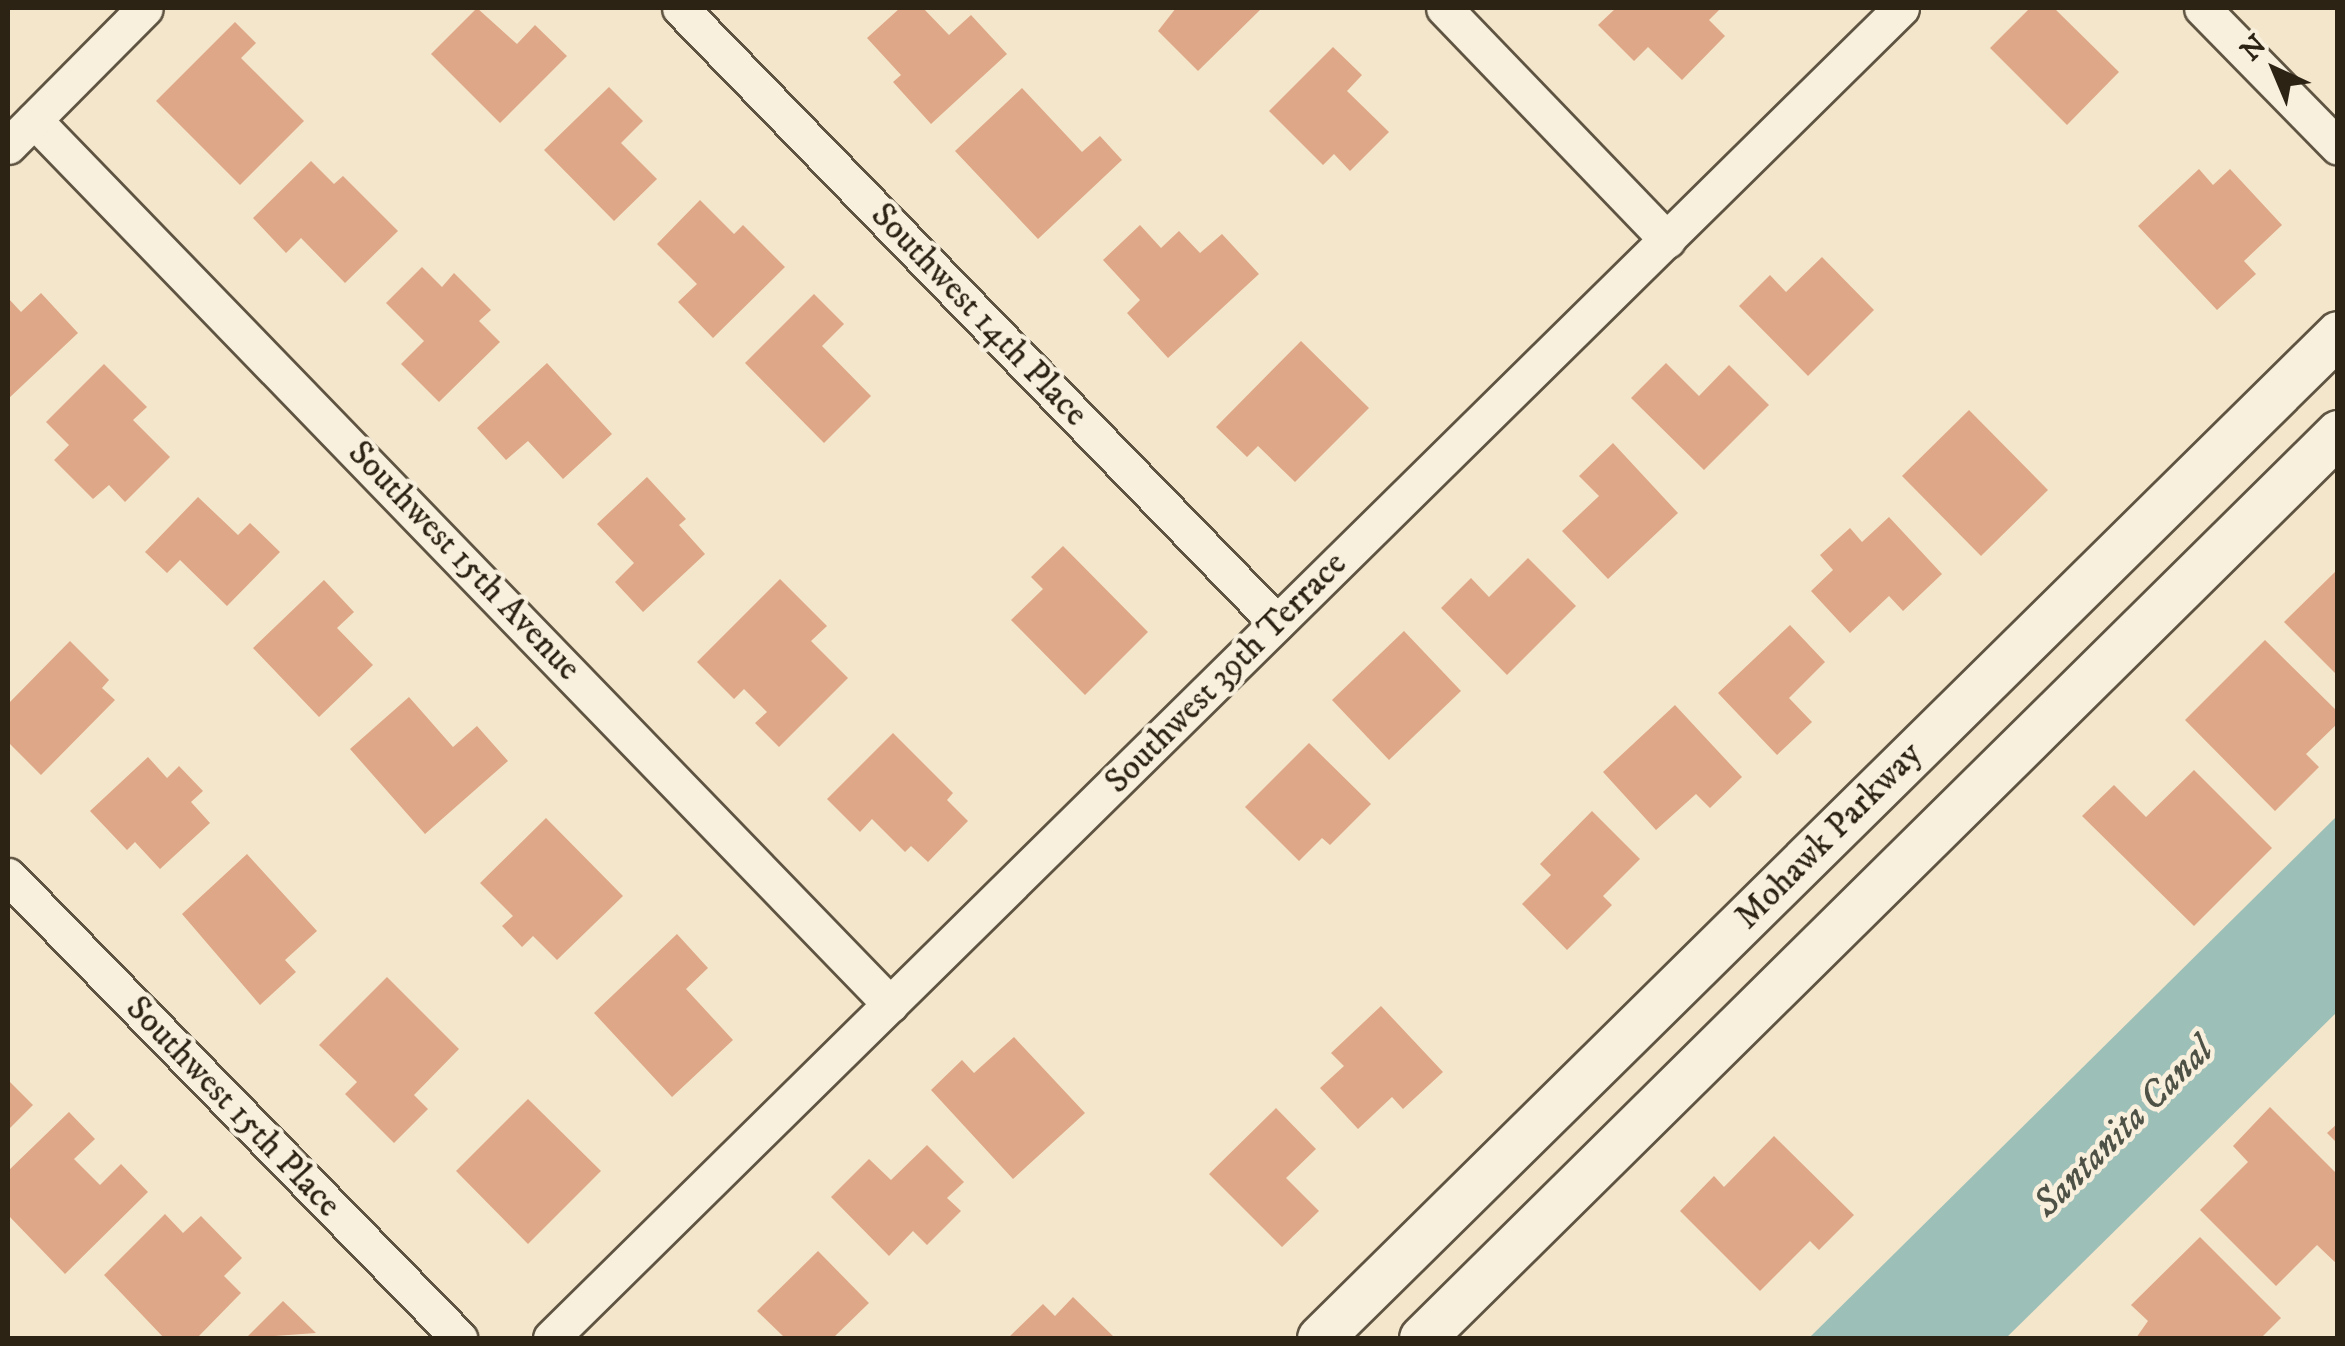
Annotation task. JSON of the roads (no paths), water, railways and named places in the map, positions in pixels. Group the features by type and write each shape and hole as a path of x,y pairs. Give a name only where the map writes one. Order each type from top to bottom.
{"street":[{"path":"8,146 145,8"},
{"name":"Southwest 14th Place","path":"680,8 1277,623"},
{"path":"1444,8 1667,240"},
{"name":"Southwest 39th Terrace","path":"552,1338 1901,8"},
{"path":"2202,8 2338,147"},
{"name":"Southwest 15th Avenue","path":"34,120 890,1004"},
{"name":"Mohawk Parkway","path":"1320,1338 2338,334"},
{"name":"Mohawk Parkway","path":"1422,1338 2338,433"},
{"name":"Southwest 15th Place","path":"8,876 459,1338"}],"water":[{"name":"Santanita Canal","path":"2337,816 2337,1012 2006,1338 1809,1338"}]}
